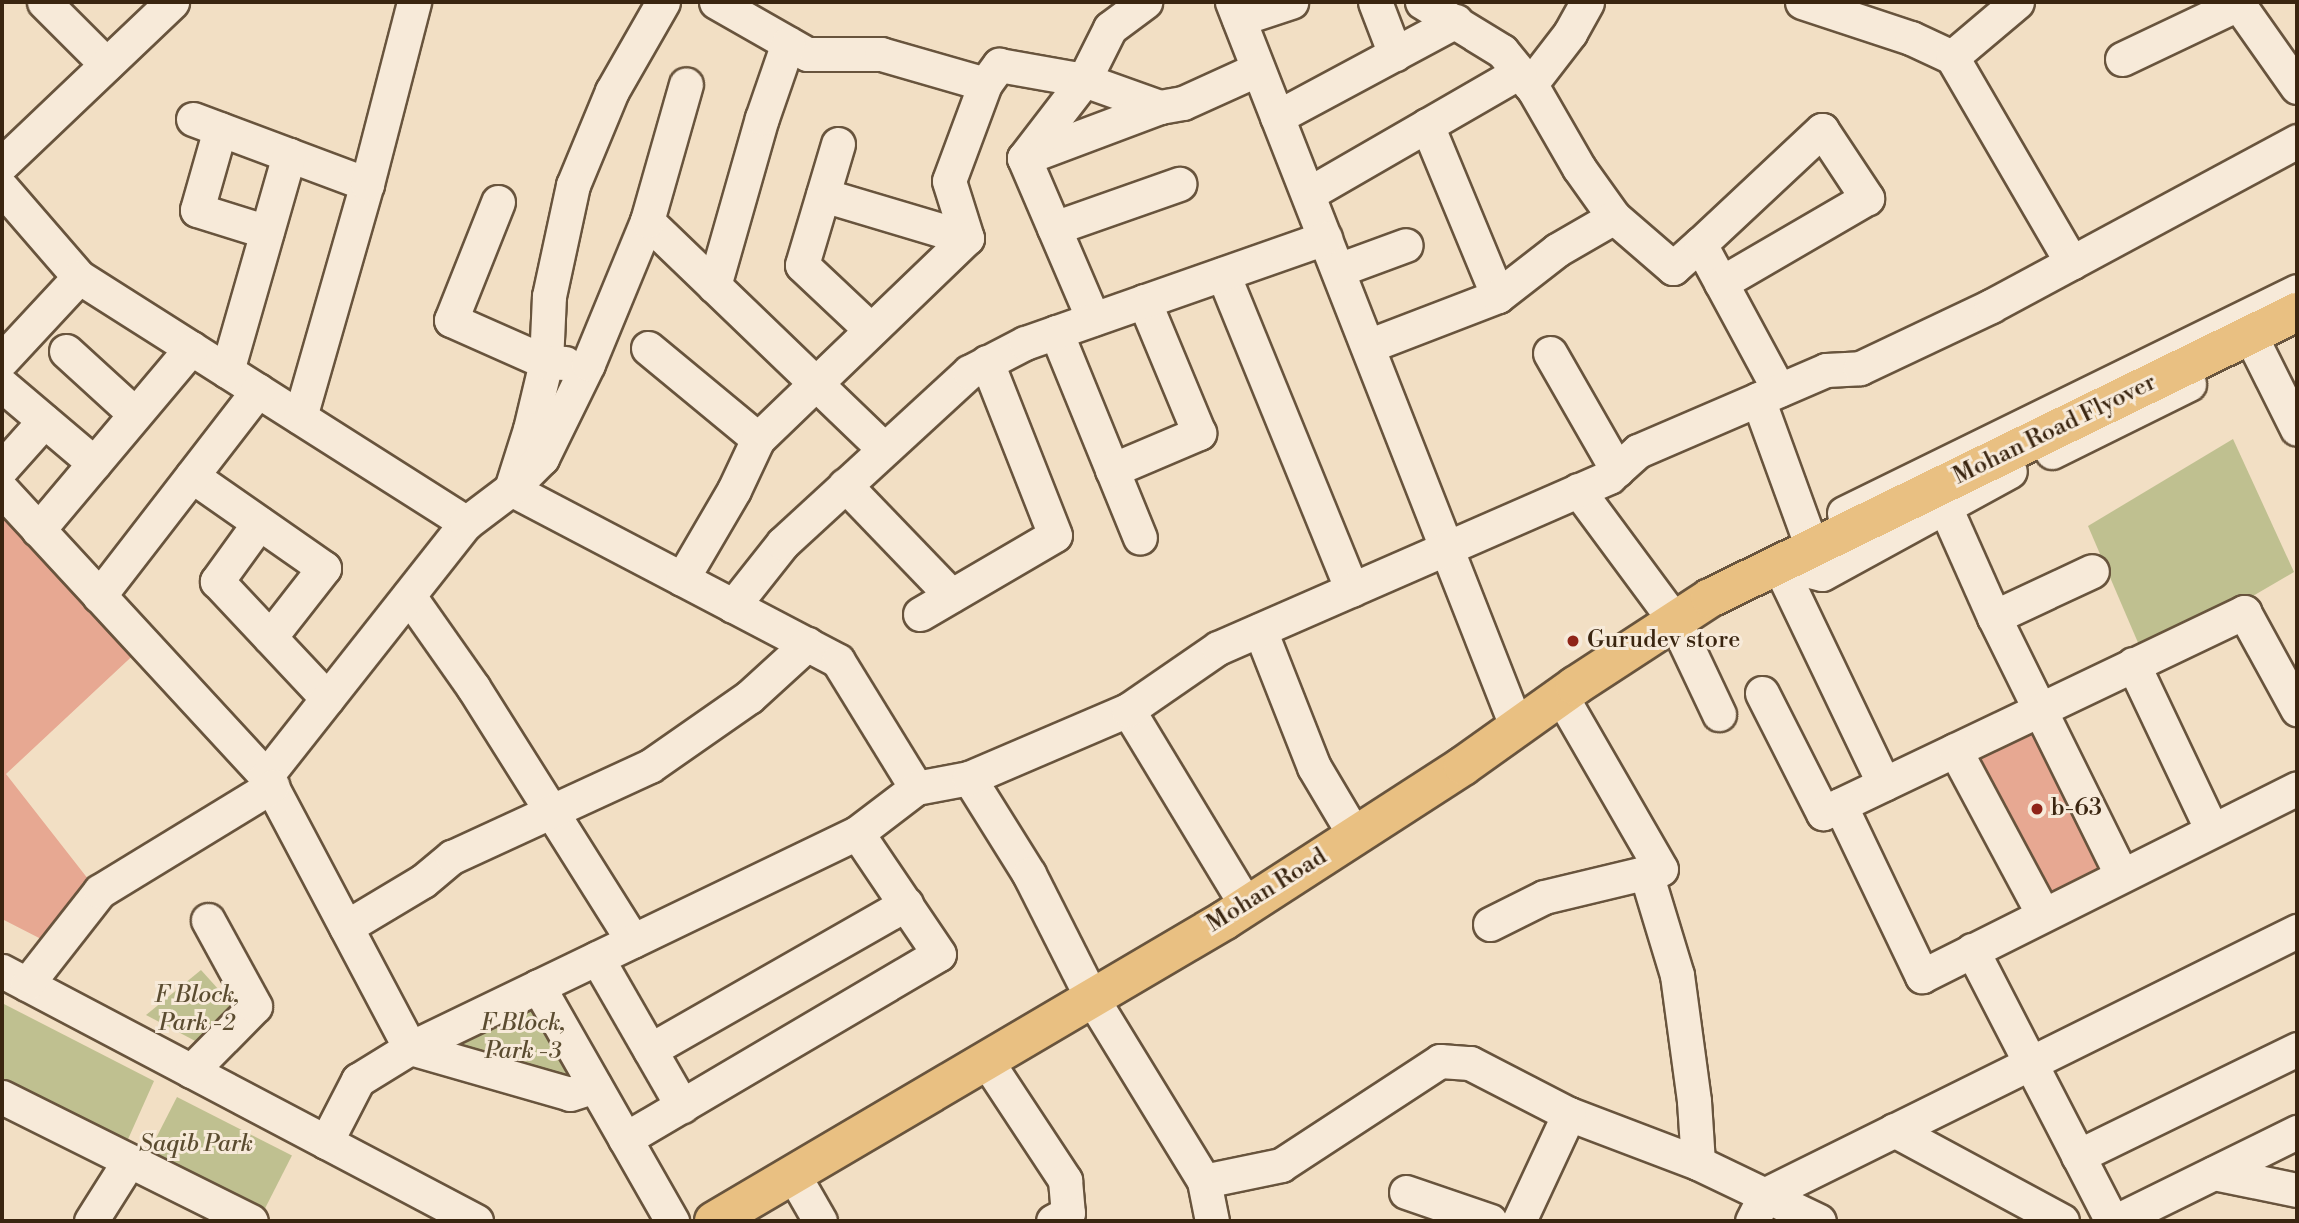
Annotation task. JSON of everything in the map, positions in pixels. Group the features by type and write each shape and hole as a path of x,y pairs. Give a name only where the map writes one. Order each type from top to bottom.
{"main road":[{"name":"Mohan Road Flyover","path":"1808,540 1866,522 2297,312"},
{"name":"Mohan Road","path":"713,1221 1246,905 1355,836 1675,621 1769,567 1808,540"}],"street":[{"path":"44,2 106,64"},
{"path":"2,164 172,2"},
{"path":"300,417 367,184 414,2"},
{"path":"511,489 530,429 546,362 549,296 573,185 612,91 663,2"},
{"path":"716,2 807,54 881,54 985,84"},
{"path":"1024,158 1084,80 1110,28 1145,2"},
{"path":"1291,2 1235,10 1517,728"},
{"path":"1374,2 1395,54"},
{"path":"1422,2 1502,51 1525,78 1579,168 1614,216 1673,268 1822,131 1867,198 1721,283"},
{"path":"1308,194 1427,125 1525,78 1570,33 1587,2"},
{"path":"1802,2 1912,38 1952,57 2072,262"},
{"path":"1952,57 2017,2"},
{"path":"2122,59 2238,3 2297,87"},
{"path":"1278,117 1457,21"},
{"path":"714,286 762,118 788,43"},
{"path":"967,238 949,181 985,84 999,65 1084,80 1160,107"},
{"path":"1024,158 1160,107 1183,103 1258,69"},
{"path":"476,1221 14,977 100,891 269,781 327,698 467,523 511,489 542,458 588,364 647,221 685,84"},
{"path":"267,232 197,210 207,124 367,184"},
{"path":"1427,125 1498,296"},
{"path":"326,1142 358,1080 410,1048 857,833 916,788 970,778 1128,710 1218,648 1609,477 1638,451 1826,370 1860,368 1991,306 2297,141"},
{"path":"838,144 802,265 870,329"},
{"path":"227,371 289,155"},
{"path":"1024,158 1093,319"},
{"path":"1054,228 1179,184"},
{"path":"2,188 79,277 467,523"},
{"path":"823,195 967,238"},
{"path":"498,202 451,320 546,362 588,364"},
{"path":"1368,346 1498,296 1557,250 1614,216"},
{"path":"647,221 884,449"},
{"path":"682,579 734,490 758,439 814,382 967,238"},
{"path":"733,606 783,543 969,372 1025,343 1325,238"},
{"path":"1700,244 1721,283 1769,395 1808,540 1916,475 2297,290"},
{"path":"1338,270 1406,245"},
{"path":"1223,274 1352,590"},
{"path":"2,360 79,277"},
{"path":"1112,470 1199,433 1144,301"},
{"path":"1769,567 1822,574 2007,472 2124,418 2297,329"},
{"path":"1056,332 1140,538"},
{"path":"38,530 191,348"},
{"path":"648,348 758,439"},
{"path":"2257,349 2297,429"},
{"path":"66,351 135,414"},
{"path":"1550,353 1617,470"},
{"path":"920,614 1055,535 987,362"},
{"path":"2,385 94,463"},
{"path":"99,596 258,390"},
{"path":"2,468 44,421"},
{"path":"192,476 324,568 270,637"},
{"path":"845,485 951,595"},
{"path":"511,489 838,661 916,788"},
{"path":"2,490 269,781 410,1048 570,1094 595,1086"},
{"path":"1578,490 1675,621 1719,714"},
{"path":"1945,506 1994,617 2121,874"},
{"path":"259,523 217,581 327,698"},
{"path":"1769,567 1884,784"},
{"path":"1994,617 2092,571"},
{"path":"409,597 473,687 632,941"},
{"path":"1762,693 1823,813 2244,612 2297,709"},
{"path":"1260,630 1314,766 1355,836"},
{"path":"346,928 424,881 452,857 650,766 749,697 807,644"},
{"path":"2133,664 2212,830"},
{"path":"1490,924 1544,897 1661,869 1561,696"},
{"path":"1128,710 1246,905"},
{"path":"1955,750 2043,914"},
{"path":"970,778 1029,874 1091,998 1204,1181 1212,1221"},
{"path":"1840,805 1922,976 2297,788"},
{"path":"625,1139 939,954 857,833"},
{"path":"1646,873 1677,975 1694,1101 1698,1163"},
{"path":"650,1050 906,904"},
{"path":"191,1070 255,1006 208,920"},
{"path":"1759,1208 1894,1130 2297,931"},
{"path":"1972,950 2114,1221 2297,1132"},
{"path":"597,958 682,1105"},
{"path":"538,986 672,1221"},
{"path":"2078,1156 2297,1049"},
{"path":"986,1060 1065,1180 1068,1213 1054,1221"},
{"path":"1204,1181 1280,1165 1440,1061 1470,1062 1569,1114 1698,1163 1759,1208 1819,1221"},
{"path":"2,1097 251,1221"},
{"path":"1519,1221 1569,1114"},
{"path":"1894,1130 2062,1221"},
{"path":"91,1221 129,1161"},
{"path":"2214,1173 2297,1190"},
{"path":"793,1174 820,1221"},
{"path":"1406,1192 1490,1221"}],"green space":[{"path":"2233,439 2294,572 2145,659 2088,526"},
{"name":"F Block, Park -2","path":"201,970 238,1011 201,1044 146,1015"},
{"name":"F Block, Park -3","path":"535,996 582,1081 433,1047"},
{"path":"2,1003 154,1081 125,1146 2,1085"},
{"name":"Saqib Park","path":"177,1097 292,1156 260,1218 145,1159"}],"building":[{"path":"2,505 142,647 6,774 92,884 45,941 2,919"},
{"name":"b-63","path":"2037,718 2110,871 2049,911 1961,747"}],"place":[{"name":"Gurudev store","path":"1573,641"},
{"name":"b-63","path":"2037,809"}]}
